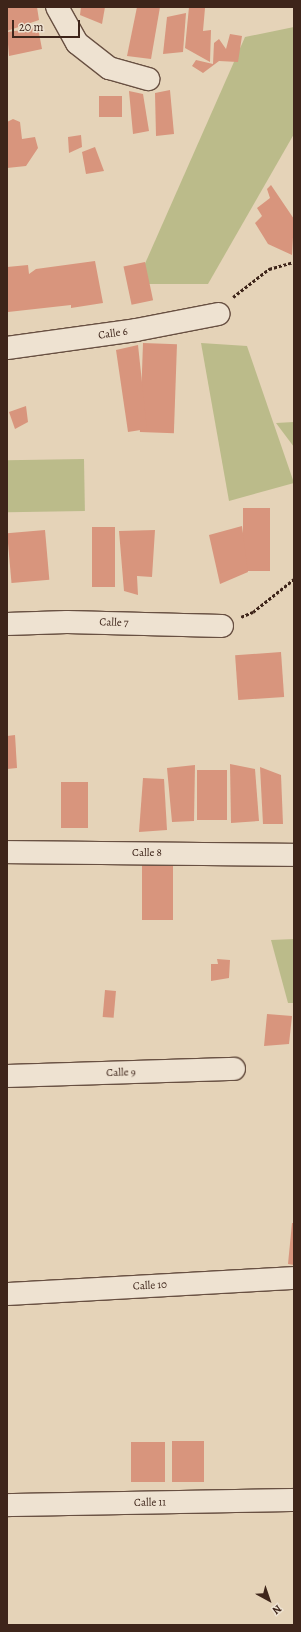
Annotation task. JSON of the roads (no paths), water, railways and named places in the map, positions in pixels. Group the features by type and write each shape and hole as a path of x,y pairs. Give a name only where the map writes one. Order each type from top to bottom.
{"street":[{"path":"57,7 77,43 109,68 148,80"},
{"name":"Calle 6","path":"7,348 136,330 218,314"},
{"name":"Calle 7","path":"7,624 66,622 222,626"},
{"name":"Calle 8","path":"7,852 291,854"},
{"name":"Calle 9","path":"7,1076 234,1069"},
{"name":"Calle 10","path":"7,1294 294,1278"},
{"name":"Calle 11","path":"7,1505 294,1500"}]}
